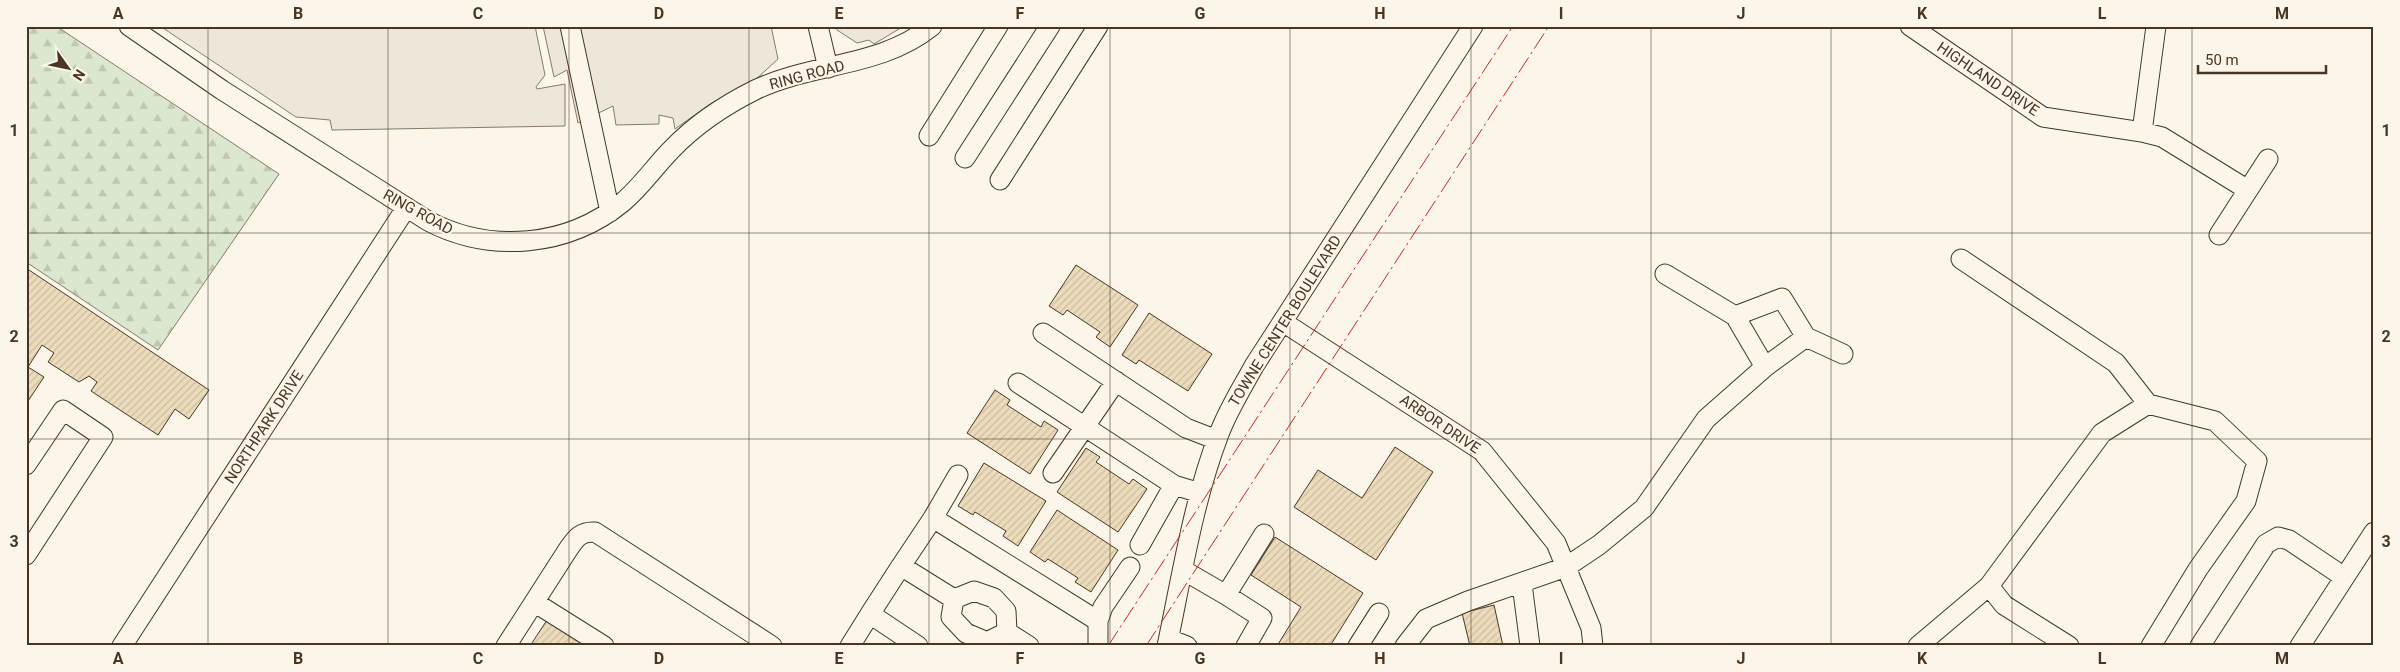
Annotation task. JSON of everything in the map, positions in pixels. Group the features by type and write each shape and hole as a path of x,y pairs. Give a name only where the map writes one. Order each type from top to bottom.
{"street":[{"name":"RING ROAD","path":"128,26 170,56 406,208 445,230 497,242 516,243 550,237 580,228 610,212 640,186 685,136 704,121 764,86 792,76 890,51 932,26"},
{"path":"570,26 610,212"},
{"path":"818,26 828,68"},
{"path":"930,136 998,26"},
{"path":"965,158 1050,26"},
{"path":"1000,180 1098,26"},
{"name":"TOWNE CENTER BOULEVARD","path":"1168,642 1200,493 1217,440 1231,407 1254,366 1473,26"},
{"name":"HIGHLAND DRIVE","path":"1910,26 2043,117 2142,132 2162,137 2248,190"},
{"path":"2142,132 2156,26"},
{"path":"2219,235 2268,159"},
{"name":"NORTHPARK DRIVE","path":"122,646 406,208"},
{"path":"1961,259 2116,363 2148,404 2215,421 2257,461 2246,501 2198,569 2151,646"},
{"path":"1665,274 1735,316 1765,367"},
{"path":"1735,316 1782,298 1806,338 1843,354"},
{"name":"ARBOR DRIVE","path":"1282,322 1482,451 1556,543 1591,628 1594,646"},
{"path":"1044,333 1186,428 1217,440"},
{"path":"1405,646 1426,619 1468,601 1566,568 1644,508 1706,419 1765,367 1806,338"},
{"path":"1053,473 1116,381"},
{"path":"1018,383 1174,484 1200,493"},
{"path":"1918,646 1989,586 2102,433 2148,404"},
{"path":"26,465 62,410 103,437 26,556"},
{"path":"850,646 933,518 958,475"},
{"path":"1140,545 1174,484"},
{"path":"933,518 1098,621"},
{"path":"506,646 578,536 587,532 595,532 772,646"},
{"path":"2300,646 2374,532"},
{"path":"1226,595 1264,534"},
{"path":"2200,646 2266,544 2278,538 2289,540 2344,577"},
{"path":"901,566 954,599"},
{"path":"1098,646 1098,621 1103,607 1130,567"},
{"path":"1183,570 1262,618 1246,646"},
{"path":"1522,584 1530,646"},
{"path":"1989,586 2004,606 2069,646"},
{"path":"954,599 974,591 994,598 1006,611 1007,632"},
{"path":"954,599 951,617 966,633 986,642 1007,632"},
{"path":"534,602 604,646"},
{"path":"1358,646 1379,613"},
{"path":"870,614 918,646"},
{"path":"1007,632 1029,646"},
{"path":"1168,642 1187,646"}],"green space":[{"path":"26,26 56,26 279,174 158,350 26,262"}],"shaded area":[{"path":"160,26 535,26 545,75 536,87 537,89 565,84 565,126 332,130 330,120 296,117"},
{"path":"543,26 771,26 778,59 753,82 710,104 675,129 673,118 659,115 659,124 616,125 613,106 578,123 567,70 554,77"},
{"path":"836,26 904,26 874,44 869,40 857,43 837,30"}],"building":[{"path":"1076,265 1138,305 1110,347 1096,337 1100,332 1067,310 1063,315 1049,306"},
{"path":"26,268 209,390 189,419 175,409 158,435 91,391 97,382 89,376 79,382 48,362 54,353 42,345 28,367 44,377 26,404"},
{"path":"1149,313 1212,354 1188,391 1139,360 1136,364 1122,355"},
{"path":"995,390 1010,400 1007,405 1041,427 1044,421 1058,430 1030,474 967,433"},
{"path":"1395,447 1433,472 1376,560 1294,507 1318,470 1362,498"},
{"path":"1086,448 1100,457 1096,462 1129,484 1133,479 1147,489 1118,532 1057,492"},
{"path":"984,463 1046,501 1018,546 1003,536 1006,531 975,512 973,515 958,506"},
{"path":"1057,510 1118,550 1091,592 1075,582 1078,578 1048,559 1045,562 1030,552"},
{"path":"1275,537 1363,593 1330,646 1277,646 1301,607 1251,575"},
{"path":"1494,605 1503,646 1470,646 1462,613"},
{"path":"549,617 592,646 530,646"}],"power":[{"path":"1108,646 1513,26"},
{"path":"1146,646 1549,26"}]}
